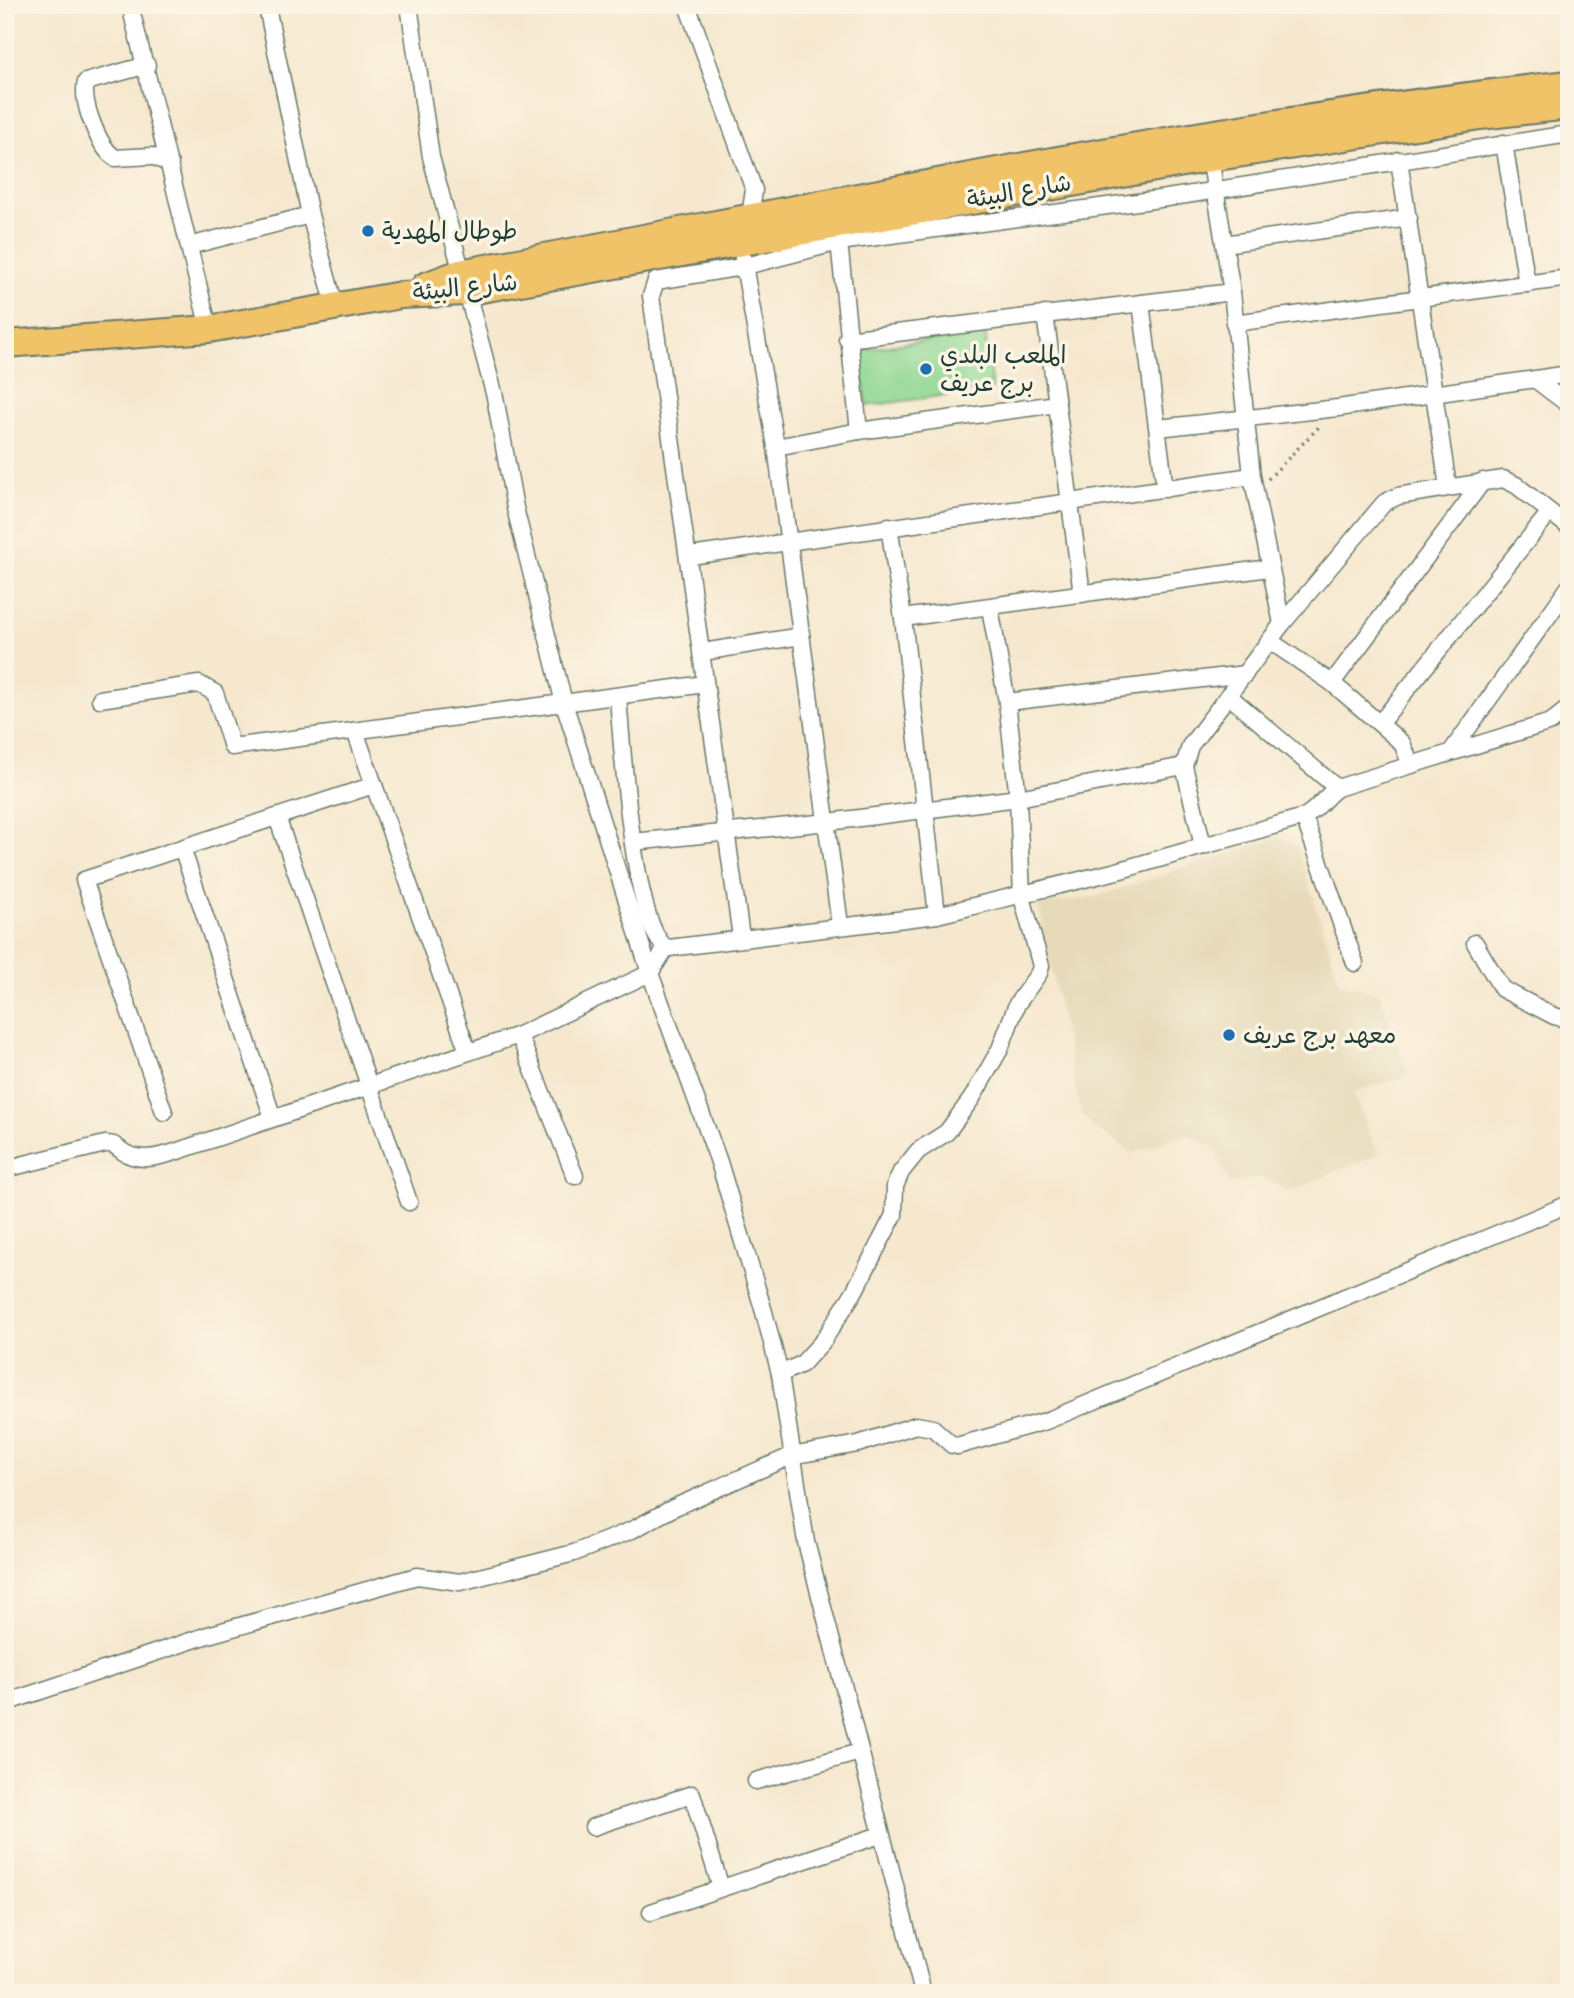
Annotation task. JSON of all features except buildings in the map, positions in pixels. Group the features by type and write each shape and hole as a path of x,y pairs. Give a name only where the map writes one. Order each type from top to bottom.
{"main road":[{"name":"شارع البيئة","path":"5,344 209,329 1208,147 1477,94 1569,83"},
{"name":"شارع البيئة","path":"1208,147 1569,106"}],"street":[{"path":"130,5 147,65 209,329"},
{"path":"410,5 431,158 495,397 515,508 564,704 650,973 719,1162 764,1312 780,1374 806,1542 923,1993"},
{"path":"687,5 754,190 742,267 776,447 840,925"},
{"path":"267,7 310,215 335,306"},
{"path":"147,65 86,82 92,119 104,149 115,158 152,156 170,164"},
{"path":"741,937 651,288 656,281 742,267 839,242 1216,189 1569,134"},
{"path":"1504,143 1527,285"},
{"path":"1208,147 1231,292 1254,493 1282,624"},
{"path":"1399,160 1448,486"},
{"path":"189,246 310,215"},
{"path":"1224,244 1409,218"},
{"path":"839,242 847,339 859,430"},
{"path":"1234,323 1422,300 1569,278"},
{"path":"847,339 1231,292"},
{"path":"1142,303 1164,489"},
{"path":"1045,314 1082,594"},
{"path":"1158,428 1338,408 1569,374"},
{"path":"1536,380 1569,405"},
{"path":"776,447 859,430 1057,404"},
{"path":"690,556 1252,476"},
{"path":"1203,846 1184,766 1186,753 1282,624 1384,503 1398,496 1448,486 1507,480 1569,527"},
{"path":"1332,682 1483,481"},
{"path":"1380,723 1550,512"},
{"path":"889,526 927,810 937,915"},
{"path":"903,618 1269,568"},
{"path":"1451,752 1569,587"},
{"path":"780,1374 802,1364 823,1342 854,1292 894,1215 895,1186 901,1172 918,1152 937,1140 955,1122 1000,1049 1017,1004 1041,966 1022,897 1018,798 1007,702 990,608"},
{"path":"702,652 801,636"},
{"path":"1270,641 1332,682 1380,723 1402,743 1411,765"},
{"path":"1007,702 1245,674"},
{"path":"100,699 199,684 215,693 232,747 705,684"},
{"path":"618,696 634,842 648,919 656,941 666,948 937,915 1022,897 1304,817 1323,805 1328,794 1337,788 1551,722 1569,708"},
{"path":"1229,696 1337,788"},
{"path":"355,731 468,1052"},
{"path":"634,842 828,822 1018,798 1184,766"},
{"path":"164,1112 84,880 374,785"},
{"path":"276,817 409,1202"},
{"path":"1304,817 1355,962"},
{"path":"182,848 274,1118"},
{"path":"1475,943 1502,989 1554,1016 1569,1020"},
{"path":"5,1169 105,1144 113,1144 124,1152 146,1159 175,1153 519,1035 650,973 666,948"},
{"path":"519,1035 575,1176"},
{"path":"5,1703 208,1634 417,1576 460,1583 574,1553 632,1530 674,1507 791,1456 858,1444 916,1425 933,1428 952,1446 957,1446 1046,1421 1569,1204"},
{"path":"756,1781 860,1752"},
{"path":"593,1827 692,1794 721,1888"},
{"path":"651,1912 880,1835"}],"path":[{"path":"1254,493 1338,408"}],"shaded area":[{"name":"معهد برج عريف","path":"1279,837 1297,846 1340,983 1379,993 1409,1076 1352,1092 1379,1154 1290,1191 1261,1177 1230,1184 1213,1146 1187,1134 1133,1153 1097,1130 1081,1114 1038,905 1095,897"}],"green space":[{"name":"الملعب البلدي برج عريف","path":"985,332 992,389 867,406 859,350"}],"place":[{"name":"طوطال المهدية","path":"368,231"},
{"name":"الملعب البلدي برج عريف","path":"926,369"},
{"name":"معهد برج عريف","path":"1229,1035"}]}
